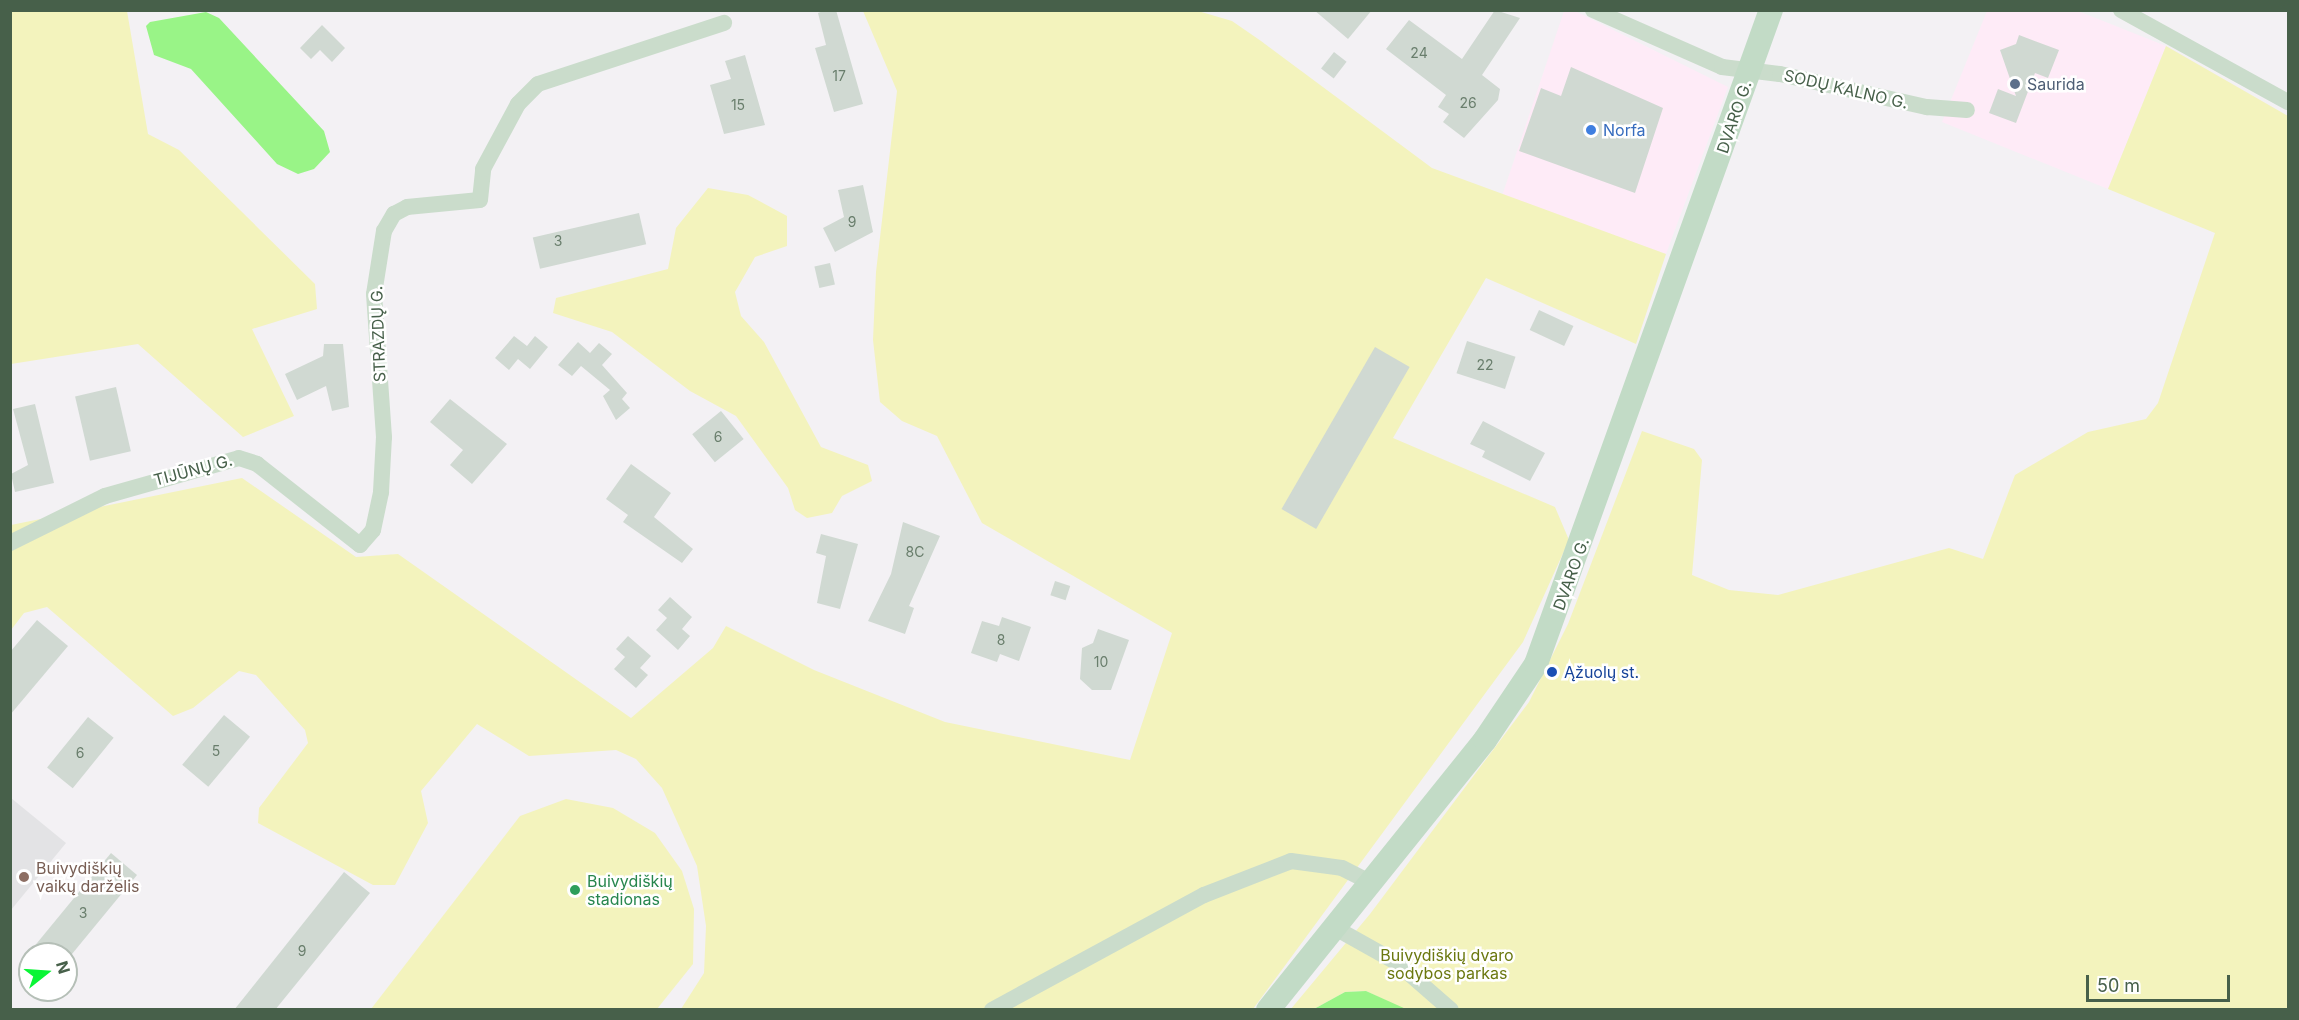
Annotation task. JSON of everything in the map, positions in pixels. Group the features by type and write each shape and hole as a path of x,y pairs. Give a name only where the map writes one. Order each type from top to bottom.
{"main road":[{"name":"DVARO G.","path":"1268,1010 1337,929 1485,740 1536,664 1772,10"}],"street":[{"name":"SODŲ KALNO G.","path":"1593,10 1722,67 1927,107 1967,110"},
{"path":"2121,10 2289,102"},
{"name":"STRAZDŲ G.","path":"360,545 374,530 381,492 384,436 374,294 384,231 394,214 407,207 480,200 483,169 518,104 537,84 724,23"},
{"name":"TIJŪNŲ G.","path":"10,543 105,496 239,458 257,464 360,545"},
{"path":"992,1010 1204,895 1291,861 1342,868 1372,883"},
{"path":"1337,929 1396,962 1450,1010"}],"shaded area":[{"path":"1564,11 1575,11 1728,87 1666,254 1502,196"},
{"path":"1987,11 2078,11 2166,46 2108,189 1942,122"},
{"path":"206,12 219,18 324,131 330,152 314,169 298,174 277,164 191,69 154,55 146,26 150,22"},
{"name":"Buivydiškių vaikų darželis","path":"11,798 66,843 11,910"},
{"path":"1366,991 1406,1009 1314,1009 1345,992"}],"green space":[{"path":"11,10 127,11 148,134 179,150 315,284 317,309 252,329 294,416 243,437 138,344 11,364"},
{"path":"863,11 1198,11 1232,21 1432,168 1666,254 1636,344 1486,278 1393,438 1555,507 1569,540 1523,642 1253,1009 681,1009 704,973 706,926 697,866 662,788 636,759 616,750 529,756 477,724 421,791 428,823 395,885 373,885 258,823 259,808 308,743 305,730 256,675 239,671 193,708 173,716 47,607 24,613 11,630 11,525 242,478 356,557 398,554 631,718 713,648 726,626 814,670 945,722 1130,760 1172,633 982,523 937,436 902,421 880,402 873,340 876,272 897,91"},
{"name":"Buivydiškių dvaro sodybos parkas","path":"2166,46 2288,116 2288,1009 1406,1010 1366,991 1345,992 1314,1009 1290,1010 1370,914 1529,702 1568,624 1642,431 1694,449 1702,460 1692,575 1729,590 1778,595 1949,548 1983,559 2015,475 2088,432 2146,419 2158,403 2215,233 2108,189"},
{"path":"708,188 748,195 787,216 787,246 755,257 735,292 741,316 764,342 821,447 868,465 872,481 842,496 832,513 807,518 795,510 788,488 736,416 690,391 612,332 553,313 556,298 668,269 676,228"},
{"name":"Buivydiškių stadionas","path":"566,799 613,808 655,833 682,871 694,909 693,964 657,1009 371,1009 520,816"}],"building":[{"path":"836,10 863,104 834,112 815,48 826,45 818,13"},
{"path":"1314,10 1372,10 1348,39"},
{"path":"1495,10 1520,18 1482,75 1500,89 1498,100 1464,138 1443,122 1449,114 1438,107 1446,95 1386,49 1409,20 1462,59"},
{"path":"322,25 345,48 332,62 320,50 311,59 300,48"},
{"name":"Saurida","path":"2019,35 2059,50 2048,78 2035,73 2016,123 1989,113 1998,89 2016,96 2000,50 2016,44"},
{"path":"1334,52 1347,62 1334,78 1321,69"},
{"path":"745,55 765,125 724,134 710,85 731,79 725,61"},
{"name":"Norfa","path":"1571,67 1663,108 1635,193 1519,151 1541,88 1561,96"},
{"path":"863,185 873,232 835,252 823,228 844,217 838,190"},
{"path":"639,213 646,244 540,269 533,238"},
{"path":"830,263 835,284 819,288 814,267"},
{"path":"1539,310 1573,326 1564,346 1530,330"},
{"path":"514,336 527,346 535,336 548,347 530,369 518,359 509,370 495,358"},
{"path":"1467,341 1516,357 1505,389 1456,373"},
{"path":"578,342 590,353 599,343 612,354 602,365 627,393 622,399 630,408 616,420 603,396 610,390 581,366 572,376 558,365"},
{"path":"324,344 343,344 349,407 332,411 326,386 297,400 285,374 323,356"},
{"path":"1375,347 1410,367 1316,529 1282,509"},
{"path":"116,387 131,451 90,461 75,396"},
{"path":"450,399 507,444 472,484 450,465 463,450 430,422"},
{"path":"35,404 54,483 15,492 11,474 28,465 13,409"},
{"path":"721,411 744,439 715,462 692,434"},
{"path":"1483,421 1545,453 1530,481 1482,457 1485,451 1470,444"},
{"path":"631,464 671,493 654,517 693,549 682,563 623,522 628,515 606,499"},
{"path":"903,522 940,536 909,606 914,608 905,634 868,621 891,574"},
{"path":"821,534 858,544 840,609 817,603 826,556 816,553"},
{"path":"1055,581 1070,586 1066,600 1050,595"},
{"path":"670,597 692,617 682,629 690,636 678,650 656,630 667,618 658,610"},
{"path":"1002,617 1031,627 1019,661 1000,654 997,662 971,653 982,621 999,626"},
{"path":"37,620 68,646 10,715 10,652"},
{"path":"1098,629 1129,640 1111,690 1092,690 1080,679 1082,648 1093,643"},
{"path":"628,636 651,656 640,668 648,675 636,688 614,669 625,657 616,649"},
{"path":"224,715 250,737 208,787 182,765"},
{"path":"88,717 114,738 73,788 47,768"},
{"path":"111,853 137,875 78,947 78,942 38,942"},
{"path":"344,872 370,893 275,1010 234,1010"}],"place":[{"name":"Saurida","path":"2015,84"},
{"name":"Norfa","path":"1591,130"},
{"name":"Ąžuolų st.","path":"1552,672"},
{"name":"Buivydiškių vaikų darželis","path":"24,877"},
{"name":"Buivydiškių stadionas","path":"575,890"}]}
